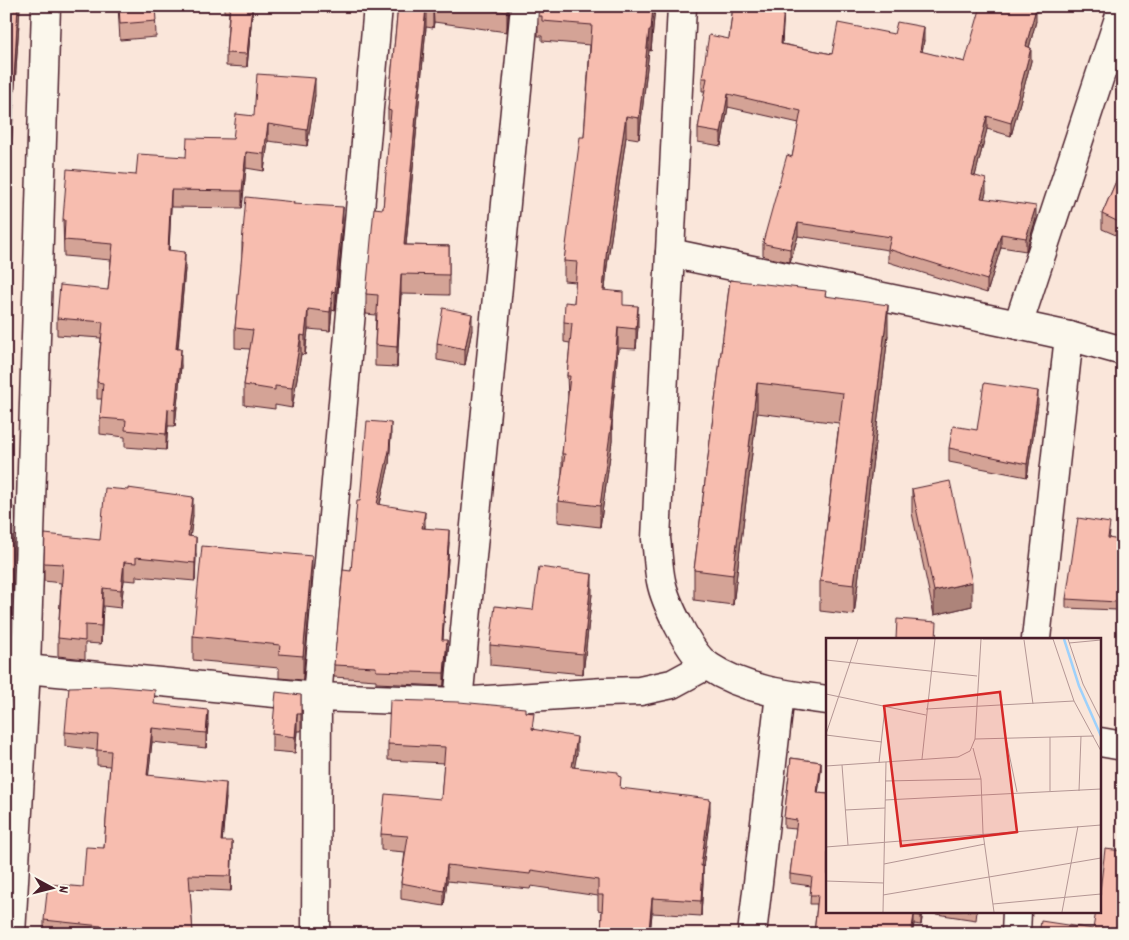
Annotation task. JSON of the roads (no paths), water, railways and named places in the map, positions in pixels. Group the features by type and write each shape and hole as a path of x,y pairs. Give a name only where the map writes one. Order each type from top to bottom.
{"street":[{"path":"11,934 16,669 46,6"},
{"path":"316,934 317,697 378,6"},
{"path":"458,702 524,6"},
{"path":"682,6 656,539 661,581 672,612 688,641 707,665 744,684 780,694 826,700"},
{"path":"1018,325 1118,7"},
{"path":"670,253 1069,336 1123,351"},
{"path":"1036,638 1069,336"},
{"path":"16,669 317,697 458,702 640,691 672,684 707,665"},
{"path":"752,934 780,694"},
{"path":"1102,742 1123,746"},
{"path":"1016,934 1017,912"}]}
